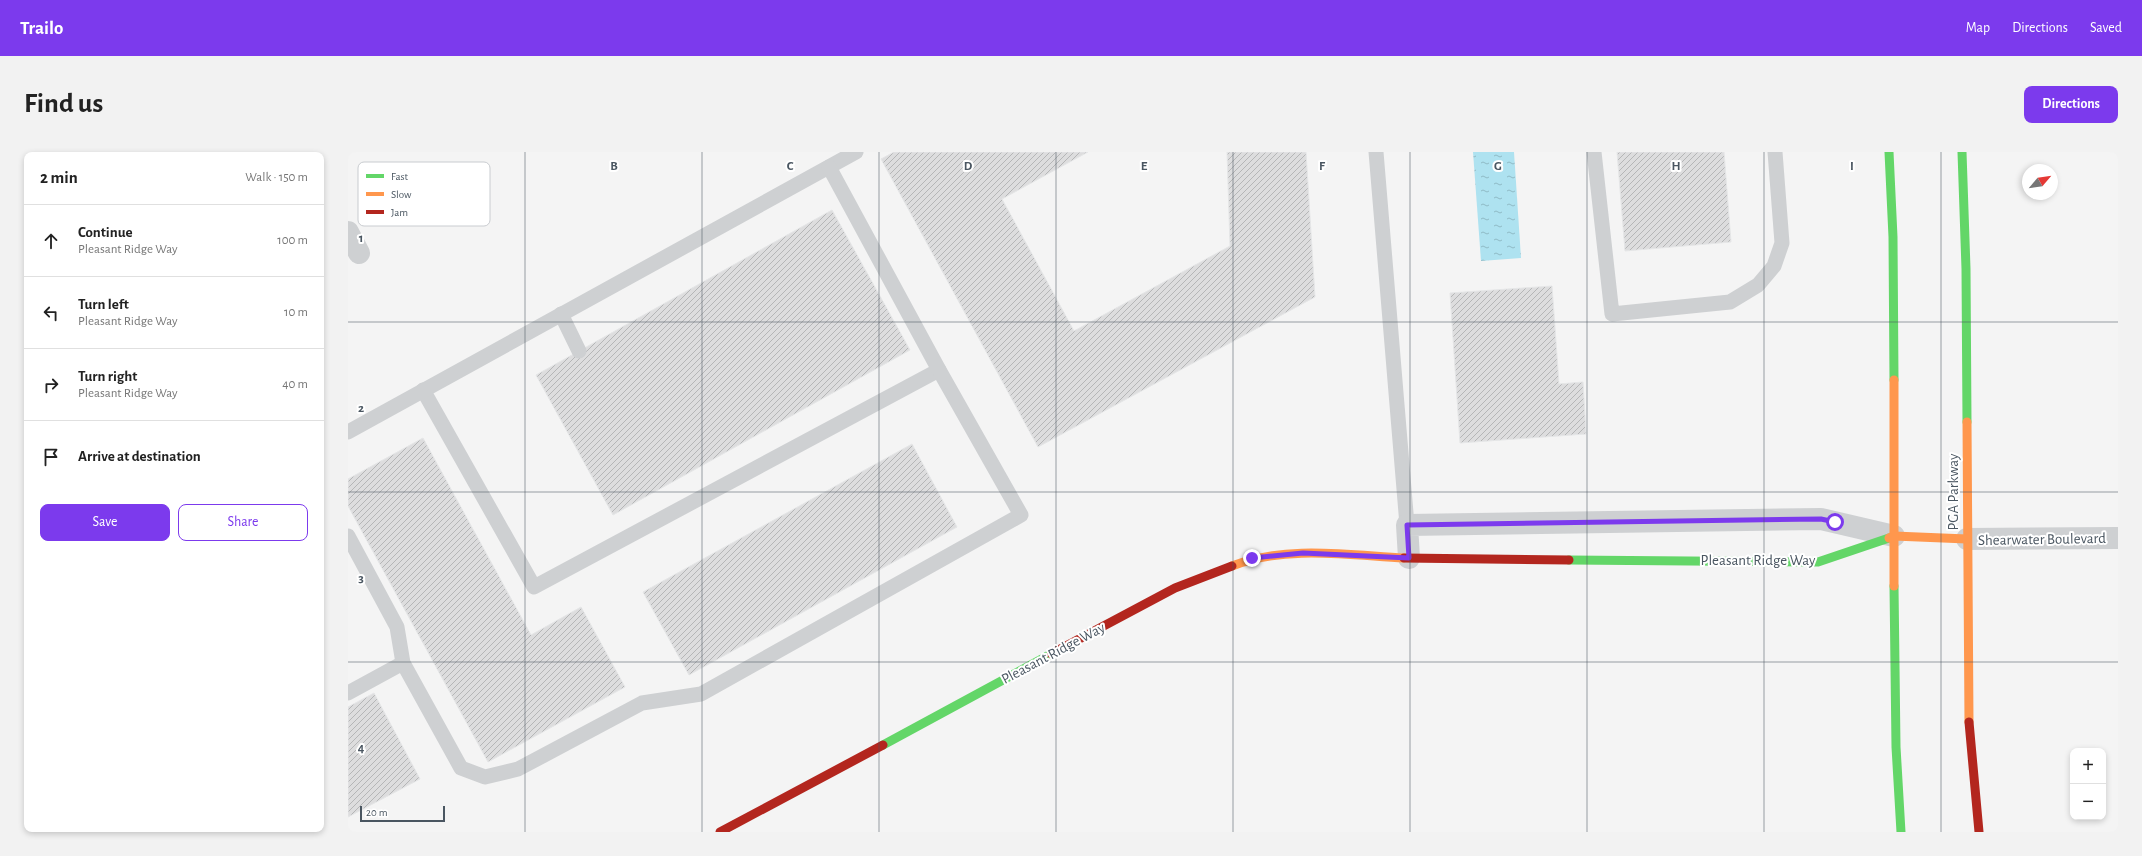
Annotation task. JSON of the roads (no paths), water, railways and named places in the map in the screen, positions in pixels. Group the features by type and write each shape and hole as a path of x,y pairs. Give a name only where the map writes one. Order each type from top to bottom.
{"main road":[{"path":"1889,152 1892,269 1894,692 1901,832"},
{"name":"PGA Parkway","path":"1962,152 1966,269 1968,713 1979,832"},
{"path":"1894,536 1967,539"},
{"name":"Pleasant Ridge Way","path":"720,832 1182,585 1252,558 1303,553 1409,558 1818,562 1894,536"}],"street":[{"path":"348,232 359,253"},
{"path":"1409,558 1407,525 1821,519 1894,536"},
{"name":"Shearwater Boulevard","path":"1967,539 2118,538"}],"lane":[{"path":"348,432 856,152"},
{"path":"1376,152 1407,525"},
{"path":"1594,152 1612,314 1730,302 1758,285 1774,266 1782,243 1775,152"},
{"path":"348,536 397,627 403,663 461,768 485,777 518,769 642,702 701,694 1021,515 939,370 829,167"},
{"path":"561,314 580,351"},
{"path":"423,390 534,587 939,370"},
{"path":"348,693 403,663"}],"water":[{"path":"1473,152 1514,152 1521,258 1481,261"}]}
